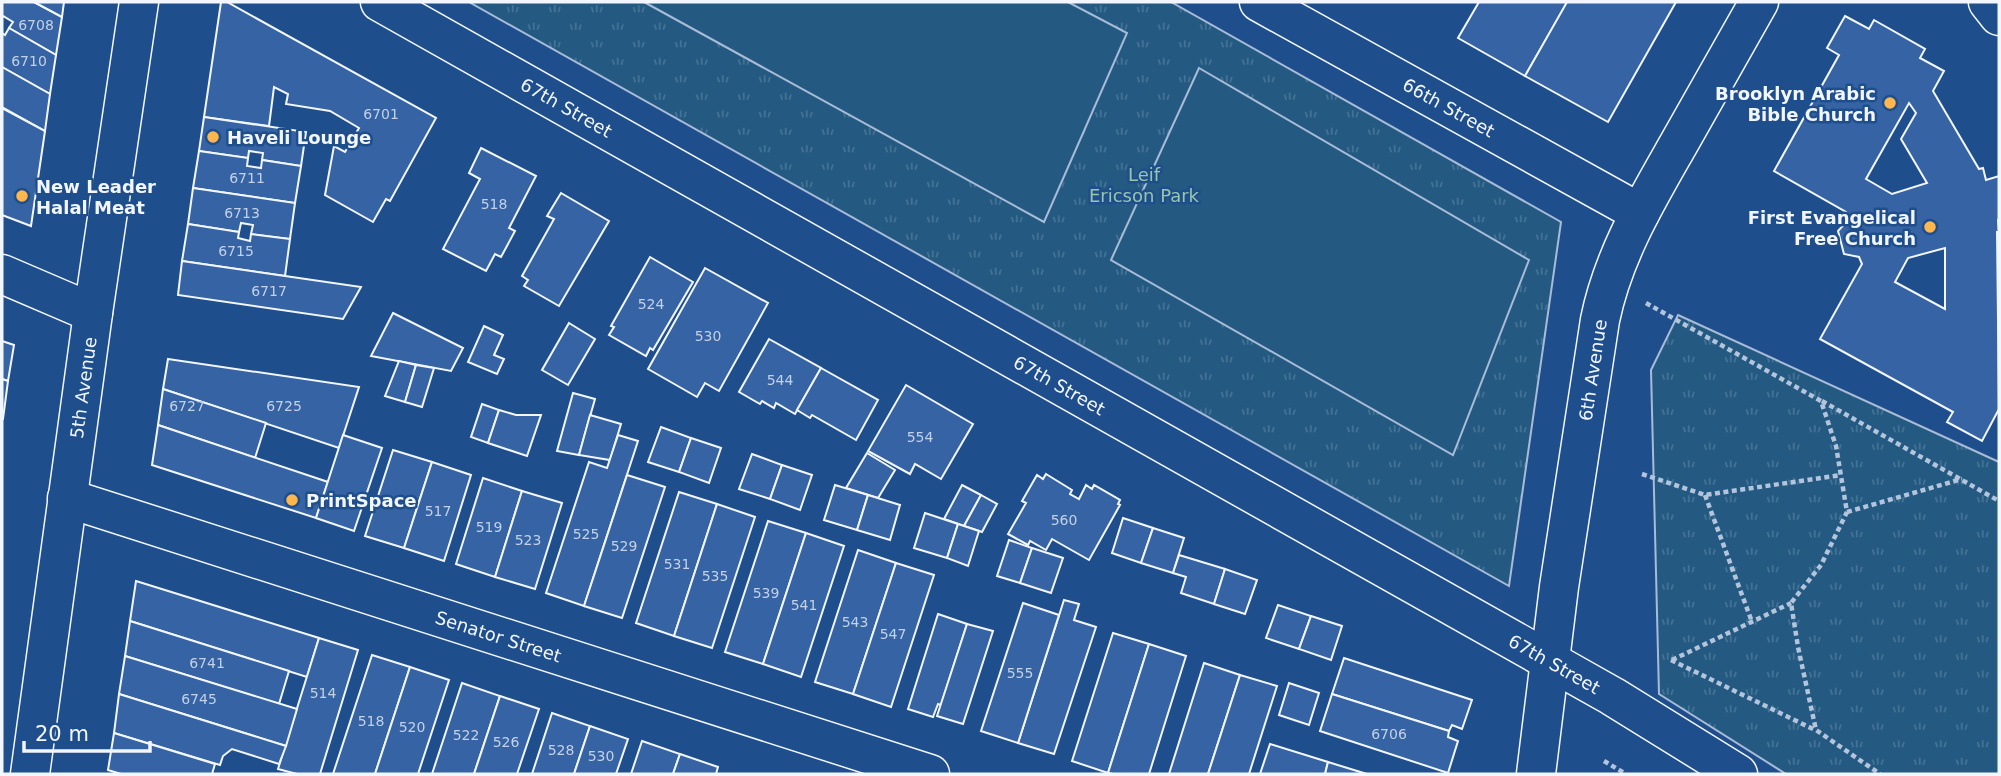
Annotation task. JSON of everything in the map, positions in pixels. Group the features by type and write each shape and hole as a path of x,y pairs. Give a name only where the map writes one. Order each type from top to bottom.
{"street":[{"name":"5th Avenue","path":"30,774 139,2"},
{"name":"67th Street","path":"380,2 1612,696 1738,774"},
{"name":"66th Street","path":"1259,2 1640,214"},
{"name":"6th Avenue","path":"1536,774 1561,574 1600,320 1613,271 1640,214 1759,2"},
{"path":"1988,2 1999,16"},
{"path":"2,274 93,313"},
{"name":"Senator Street","path":"67,498 930,774"}],"path":[{"path":"1636,297 1999,501"},
{"path":"1821,401 1836,446 1846,512 1821,565 1791,603 1671,660 1816,730 1880,774"},
{"path":"1642,474 1705,495 1841,475"},
{"path":"1846,512 1962,479"},
{"path":"1705,495 1752,622"},
{"path":"1791,603 1816,730"},
{"path":"1604,761 1626,774"}],"green space":[{"name":"Leif Ericson Park","path":"469,2 1171,2 1561,222 1509,586"},
{"path":"644,2 1068,2 1127,33 1044,222"},
{"path":"1199,68 1529,260 1453,455 1111,260"},
{"path":"1678,315 1999,462 1999,774 1786,774 1659,694 1651,370"}],"building":[{"path":"2,2 34,2 62,17 56,55 9,28 13,22 3,16 2,18"},
{"path":"34,2 64,2 62,17"},
{"path":"221,2 227,2 436,118 390,201 386,199 373,222 325,195 334,146 345,152 359,128 330,111 286,104 288,94 274,87 269,126 204,117"},
{"path":"1479,2 1567,3 1525,76 1458,38"},
{"path":"1567,2 1676,2 1608,122 1525,76"},
{"path":"1845,16 1869,29 1874,20 1925,49 1920,58 1944,71 1933,91 1979,169 1983,168 1986,180 1999,176 1999,409 1982,441 1947,422 1953,412 1820,339 1862,264 1859,257 1844,254 1838,231 1849,219 1846,212 1774,171 1839,55 1827,48","holes":["1909,103 1916,113 1901,139 1927,183 1892,194 1866,179","1945,248 1945,309 1895,282 1908,258"]},
{"path":"9,28 56,55 50,94 2,67 2,33 5,35"},
{"path":"2,67 50,94 45,131 2,107"},
{"path":"2,108 45,131 31,226 2,215"},
{"path":"204,117 306,132 301,166 262,160 263,153 249,151 248,158 199,151"},
{"path":"481,148 536,176 509,228 515,231 501,257 495,254 486,271 443,249 480,179 469,173"},
{"path":"199,151 248,158 247,166 261,168 262,160 301,166 295,203 193,188"},
{"path":"193,188 295,203 290,239 251,234 253,225 241,223 239,232 188,224"},
{"path":"561,193 609,221 559,306 524,286 528,280 522,276 554,219 547,216"},
{"path":"188,224 239,232 238,238 250,241 251,234 290,239 285,276 182,261"},
{"path":"650,257 693,282 653,350 650,348 646,356 609,335 614,327 611,326"},
{"path":"182,261 361,287 343,319 178,295"},
{"path":"705,268 768,303 719,391 705,383 697,397 648,369"},
{"path":"393,313 463,348 451,371 371,356"},
{"path":"569,323 595,339 568,385 542,370"},
{"path":"484,326 503,335 494,355 504,359 497,374 468,362"},
{"path":"769,339 821,368 795,414 776,403 774,408 762,401 760,404 739,392"},
{"path":"2,341 14,345 8,381 2,379"},
{"path":"168,359 359,387 339,448 163,389"},
{"path":"399,361 416,365 405,402 385,396"},
{"path":"416,365 434,368 422,407 405,402"},
{"path":"821,368 878,400 856,440 812,415 810,418 797,410"},
{"path":"2,379 8,381 3,419 2,419"},
{"path":"906,385 973,424 941,479 915,464 910,474 868,451"},
{"path":"163,389 266,423 255,458 158,425"},
{"path":"573,393 595,399 579,455 557,451"},
{"path":"482,404 499,410 488,443 471,437"},
{"path":"499,410 516,415 541,415 527,456 488,443"},
{"path":"590,415 621,424 610,460 579,455"},
{"path":"158,425 328,482 316,518 152,465"},
{"path":"661,427 691,438 679,472 648,462"},
{"path":"343,435 382,448 354,531 316,518"},
{"path":"618,435 638,441 584,606 546,593 589,462 607,468"},
{"path":"691,438 721,448 709,483 679,472"},
{"path":"393,450 432,462 404,548 365,536"},
{"path":"867,453 895,470 878,498 846,488"},
{"path":"752,454 782,465 770,499 739,489"},
{"path":"432,462 471,475 444,561 404,548"},
{"path":"782,465 812,475 800,510 770,499"},
{"path":"1046,474 1072,490 1070,494 1079,499 1086,485 1092,489 1094,485 1120,500 1120,505 1089,560 1052,539 1046,550 1030,541 1028,545 1008,534 1026,503 1022,501 1037,475 1043,479"},
{"path":"627,475 665,487 622,618 584,606"},
{"path":"483,478 522,491 495,577 456,564"},
{"path":"835,485 868,495 857,530 824,520"},
{"path":"962,485 981,495 964,526 944,519"},
{"path":"522,491 562,503 535,589 495,577"},
{"path":"679,492 717,504 674,636 636,623"},
{"path":"868,495 900,505 890,540 857,530"},
{"path":"981,495 997,504 982,532 964,526"},
{"path":"717,504 755,517 712,648 674,636"},
{"path":"925,513 958,524 947,558 914,548"},
{"path":"1123,518 1153,528 1141,563 1112,553"},
{"path":"768,521 806,533 763,664 725,652"},
{"path":"958,524 979,531 968,566 947,558"},
{"path":"1153,528 1184,538 1173,573 1141,563"},
{"path":"806,533 844,546 801,677 763,664"},
{"path":"1009,540 1032,548 1020,583 997,576"},
{"path":"1032,548 1063,558 1051,593 1020,583"},
{"path":"858,550 896,563 853,694 815,682"},
{"path":"1179,555 1225,569 1214,604 1181,593 1186,577 1173,573"},
{"path":"896,563 934,575 891,707 853,694"},
{"path":"1225,569 1257,580 1245,614 1214,604"},
{"path":"136,581 319,638 307,677 130,621"},
{"path":"1064,600 1079,604 1074,620 1096,627 1054,754 1018,743"},
{"path":"1023,603 1059,615 1018,743 981,731"},
{"path":"1278,605 1311,616 1299,649 1266,638"},
{"path":"938,614 967,624 941,705 938,704 933,717 908,709"},
{"path":"1311,616 1342,626 1331,660 1299,649"},
{"path":"130,621 289,671 279,704 125,656"},
{"path":"967,624 993,631 963,724 937,716"},
{"path":"1113,633 1149,644 1108,773 1072,761"},
{"path":"319,638 358,650 320,774 297,774 278,769"},
{"path":"1149,644 1186,656 1149,774 1108,773"},
{"path":"372,655 410,667 375,774 333,774"},
{"path":"125,656 297,709 286,746 119,694"},
{"path":"1344,658 1472,700 1462,729 1452,725 1449,731 1332,694"},
{"path":"1204,663 1240,675 1208,774 1169,774"},
{"path":"410,667 449,680 418,774 375,774"},
{"path":"1240,675 1277,686 1249,774 1208,774"},
{"path":"462,683 500,696 474,774 432,774"},
{"path":"1289,683 1319,693 1309,725 1279,715"},
{"path":"119,694 286,746 279,764 232,749 223,756 220,765 114,733"},
{"path":"1332,694 1449,731 1448,737 1458,741 1448,773 1320,731"},
{"path":"500,696 539,709 517,774 474,774"},
{"path":"552,713 590,726 574,774 532,774"},
{"path":"590,726 628,739 616,774 574,774"},
{"path":"114,733 215,764 212,774 121,774 108,770"},
{"path":"642,741 680,754 673,774 631,774"},
{"path":"1270,744 1328,762 1325,774 1260,774"},
{"path":"680,754 718,767 716,774 673,774"},
{"path":"1328,762 1367,774 1325,774"}],"place":[{"name":"Brooklyn Arabic Bible Church","path":"1890,103"},
{"name":"Haveli Lounge","path":"213,137"},
{"name":"New Leader Halal Meat","path":"22,196"},
{"name":"First Evangelical Free Church","path":"1930,227"},
{"name":"PrintSpace","path":"292,500"}]}
